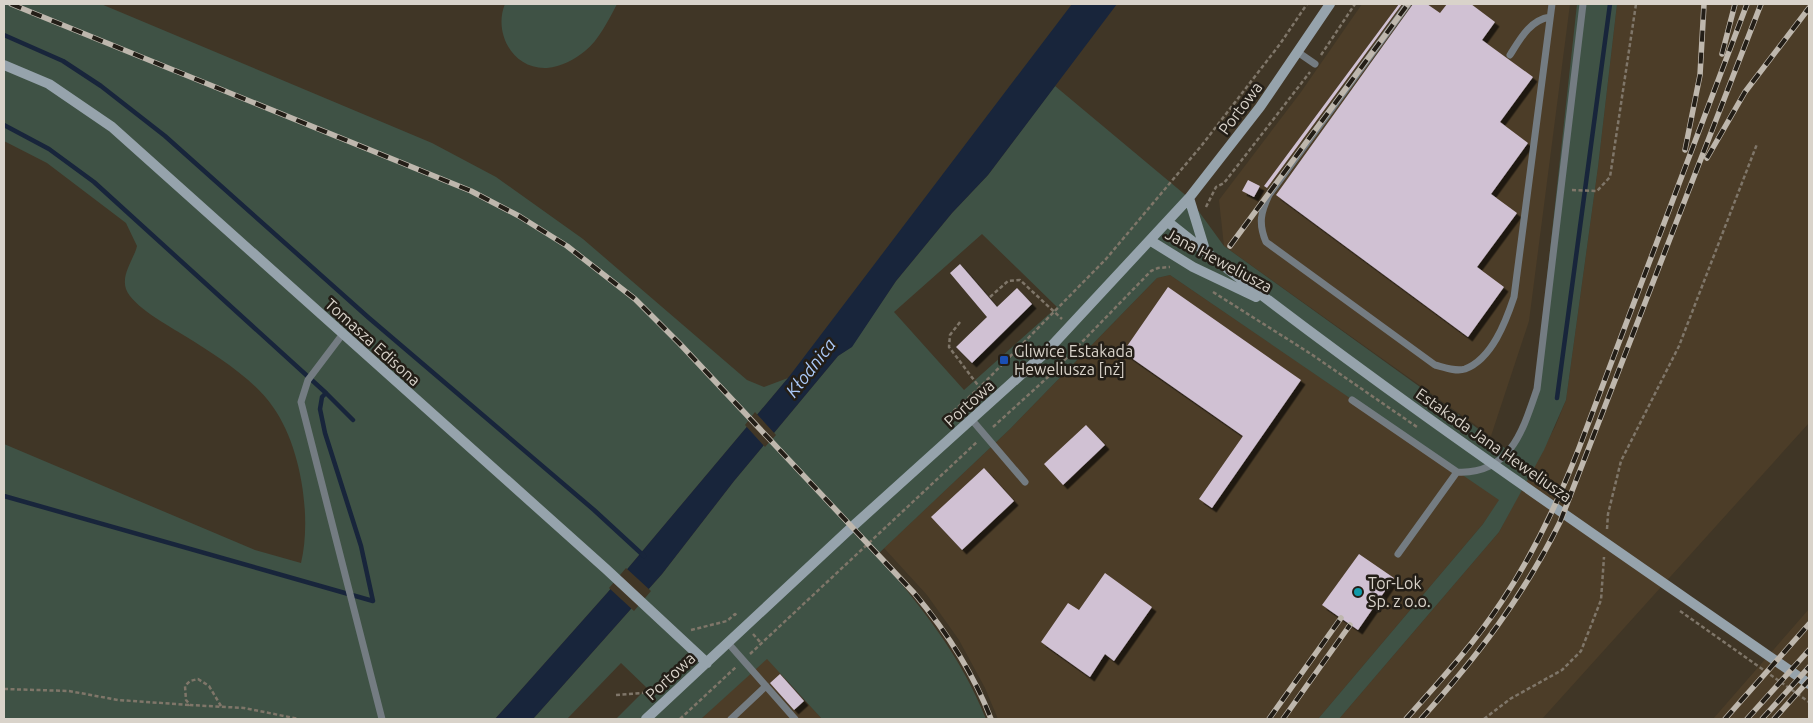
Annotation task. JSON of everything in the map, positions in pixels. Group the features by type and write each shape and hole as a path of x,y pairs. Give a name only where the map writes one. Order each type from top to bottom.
{"street":[{"name":"Portowa","path":"646,719 992,403 1070,327 1189,198 1245,128 1299,53 1330,4"},
{"name":"Tomasza Edisona","path":"4,65 49,84 112,128 606,569 707,663"},
{"name":"Jana Heweliusza","path":"1189,198 1205,250"},
{"name":"Estakada Jana Heweliusza","path":"1168,222 1273,305 1441,426 1809,684"},
{"name":"Jana Heweliusza","path":"1151,241 1194,266 1273,305"}],"lane":[{"path":"1408,4 1269,194 1260,213 1260,228 1266,242 1434,365 1464,370 1480,360 1506,321 1514,296 1552,4"},
{"path":"1352,400 1457,472 1467,472 1491,466 1514,448 1522,433 1537,390 1583,4"},
{"path":"1510,55 1532,25 1543,18 1550,18"},
{"path":"1299,53 1315,64"},
{"path":"342,335 308,380 301,402 382,719"},
{"path":"972,420 1025,482"},
{"path":"1398,554 1457,472"},
{"path":"728,643 795,719"},
{"path":"731,719 766,686"}],"path":[{"path":"956,434 948,416 979,388 1106,259 1202,145 1280,44 1307,4"},
{"path":"1205,208 1216,187 1224,184 1248,154 1315,64 1355,4"},
{"path":"1560,189 1597,191 1610,177 1636,4"},
{"path":"1606,533 1608,514 1621,461 1679,346 1757,144"},
{"path":"680,719 1048,377 1151,271 1158,268 1174,268"},
{"path":"990,297 1008,281 1015,279 1028,286 1070,327"},
{"path":"1213,292 1311,354 1425,432"},
{"path":"960,322 950,335 949,347 992,403"},
{"path":"1484,719 1510,699 1562,670 1581,651 1601,600 1605,552"},
{"path":"684,624 691,630 728,621 735,614"},
{"path":"190,704 186,700 185,686 190,681 198,679 209,686 222,706"},
{"path":"4,690 68,691 118,700 244,708 300,719"},
{"path":"616,696 654,692"}],"shaded area":[{"path":"1362,4 1570,4 1529,321 1491,436 1224,246 1219,200 1301,92"},
{"path":"1617,4 1809,4 1809,423 1542,719 1339,719 1499,532 1555,427 1566,400 1598,167"},
{"path":"1170,275 1500,500 1483,524 1318,719 998,719 985,688 959,640 927,595 884,548 1010,429 1157,278"},
{"path":"1809,609 1809,719 1713,719"},
{"path":"767,658 822,719 701,719 753,670"}],"green space":[{"path":"4,4 101,4 432,143 496,177 583,239 747,380 764,387 788,378 608,592 495,719 4,719 4,444 255,550 301,563 305,525 302,482 291,441 283,423 265,396 232,367 143,309 130,295 126,289 125,278 137,246 126,223 47,163 4,141"},
{"path":"505,4 617,4 603,29 590,46 568,62 547,68 535,67 524,63 509,48 504,38 502,27 502,15"},
{"path":"1577,4 1617,4 1598,167 1566,400 1544,450 1499,532 1339,719 1318,719 1483,524 1499,500 1170,275 1157,278 1010,429 877,555 939,632 965,674 986,719 822,719 767,659 701,719 616,719 647,688 621,663 567,719 533,719 662,574 734,481 838,356 852,346 896,281 952,213 988,175 1055,86 1189,198 1224,246 1509,451 1519,434 1535,387","holes":["982,234 1057,307 964,390 894,312"]}],"water":[{"name":"Kłodnica","path":"1072,4 1117,4 988,175 952,213 896,281 852,347 838,356 734,481 662,574 533,719 495,719 608,592 788,378"}],"pier":[{"path":"755,412 776,435 765,447 745,425"},
{"path":"626,568 651,591 634,611 609,588"}],"building":[{"path":"1399,4 1402,4 1267,188 1264,186"},
{"path":"1413,4 1427,4 1440,13 1447,4 1471,4 1495,22 1482,40 1533,77 1500,122 1528,143 1491,194 1517,213 1477,267 1504,287 1468,337 1276,195"},
{"path":"1248,180 1260,186 1254,197 1242,191"},
{"path":"960,264 997,307 1017,288 1032,304 972,363 956,347 987,317 950,273"},
{"path":"1168,287 1301,380 1212,508 1199,499 1243,436 1123,352"},
{"path":"1086,425 1105,445 1063,485 1044,464"},
{"path":"984,468 1014,501 962,550 931,517"},
{"name":"Tor-Lok Sp. z o.o.","path":"1359,554 1394,578 1358,630 1322,605"},
{"path":"1105,573 1152,607 1114,661 1105,654 1090,677 1041,642 1068,603 1079,610"},
{"path":"780,674 804,701 794,710 770,683"}],"waterway":[{"path":"1557,398 1610,4"},
{"path":"4,35 63,61 101,86 165,136 369,318 594,510 644,556"},
{"path":"4,125 49,149 94,182 326,393"},
{"path":"4,496 373,601 361,546 325,433 320,409 322,397 326,393 353,420"}],"railway":[{"path":"11,4 471,191 519,216 567,246 635,299 680,344 914,593 958,653 976,685 991,719"},
{"path":"1230,246 1408,4"},
{"path":"1685,150 1700,75 1704,4"},
{"path":"1722,54 1735,4"},
{"path":"1406,719 1456,662 1491,617 1525,564 1554,507 1579,448 1747,4"},
{"path":"1421,719 1461,673 1515,601 1531,576 1560,522 1761,4"},
{"path":"1707,158 1745,92 1809,8"},
{"path":"1269,719 1341,618"},
{"path":"1725,719 1809,624"},
{"path":"1283,719 1350,625"},
{"path":"1747,719 1809,650"},
{"path":"1762,719 1809,667"},
{"path":"1774,719 1809,680"}],"place":[{"name":"Gliwice Estakada Heweliusza [nż]","path":"1004,360"},
{"name":"Tor-Lok Sp. z o.o.","path":"1358,592"}]}
